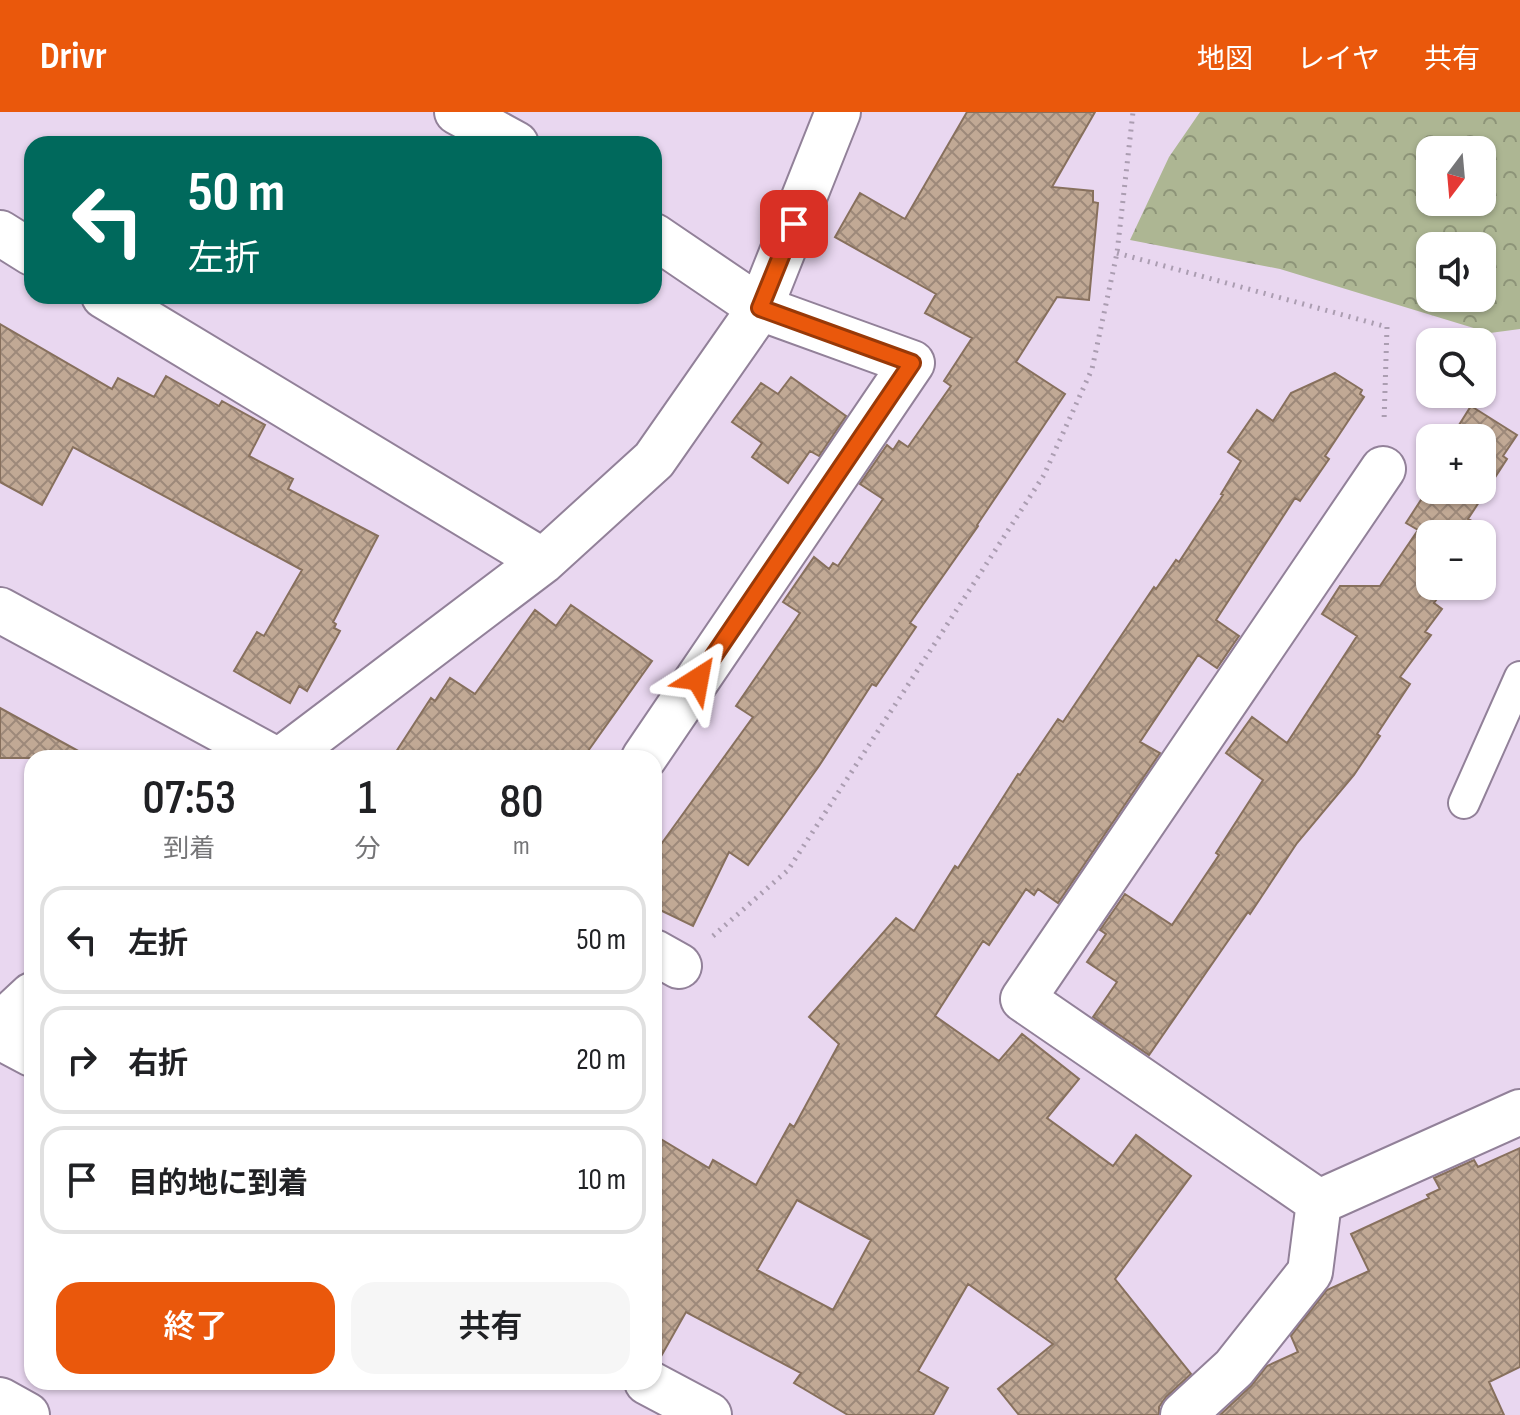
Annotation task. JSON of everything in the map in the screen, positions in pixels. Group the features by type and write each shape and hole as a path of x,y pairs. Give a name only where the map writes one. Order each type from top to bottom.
{"street":[{"path":"457,112 502,136"},
{"path":"516,112 517,136"},
{"path":"294,750 543,561 654,460 760,308 838,112"},
{"path":"0,233 24,248"},
{"path":"649,750 912,363 760,308 662,241"},
{"path":"117,304 543,561"},
{"path":"1319,1202 1023,999 1383,469"},
{"path":"0,610 258,750"},
{"path":"0,1025 24,1002"},
{"path":"0,1037 24,1050"},
{"path":"1319,1202 1520,1112"},
{"path":"1183,1415 1234,1368 1310,1272 1319,1202"},
{"path":"662,1390 709,1415"},
{"path":"0,1400 27,1415"}],"lane":[{"path":"1464,803 1520,677"}],"path":[{"path":"666,959 788,870 1044,475 1092,369 1117,253 1133,112"},
{"path":"1117,253 1387,327 1383,469"}],"green space":[{"path":"1200,112 1520,112 1520,329 1496,332 1496,328 1474,328 1421,312 1496,312 1496,232 1416,232 1416,310 1280,269 1130,240 1169,157"}],"building":[{"path":"967,112 1095,112 1052,187 1093,191 1093,202 1098,203 1089,300 1057,297 1016,362 1065,394 910,623 916,627 876,686 872,684 819,766 748,865 729,852 693,926 662,911 662,843 753,717 736,706 800,613 783,602 814,557 829,569 833,563 838,566 883,499 860,484 887,445 893,450 899,441 908,447 951,386 944,381 972,338 925,313 936,294 835,237 860,193 905,219"},
{"path":"0,324 112,389 118,378 154,397 166,376 219,406 222,401 265,425 249,456 293,479 288,489 378,536 333,622 336,624 334,628 340,631 307,691 299,686 290,703 234,671 257,632 264,636 302,570 73,447 42,505 0,482"},
{"path":"1335,373 1362,390 1360,394 1364,397 1325,456 1329,459 1300,501 1295,498 1216,620 1239,636 1217,668 1198,655 1140,742 1160,753 1058,903 1038,889 1034,895 1026,889 989,945 983,941 935,1016 999,1061 1022,1034 1079,1079 1047,1118 1113,1166 1136,1135 1191,1176 1115,1279 1191,1374 1166,1397 1159,1407 1159,1415 1019,1415 998,1389 1053,1344 968,1284 918,1371 948,1388 933,1415 848,1415 794,1383 801,1373 686,1312 662,1355 662,1140 709,1168 713,1160 756,1185 790,1124 794,1127 839,1044 809,1017 896,918 914,931 1018,774 1058,719 1063,722 1154,587 1156,589 1176,560 1179,562 1223,495 1241,461 1228,452 1257,410 1273,421 1291,393","holes":["797,1200 871,1240 833,1310 757,1270"]},
{"path":"791,377 846,416 819,456 810,451 788,483 752,457 762,443 732,422 761,383 778,394"},
{"path":"1470,408 1474,408 1517,435 1503,456 1507,459 1496,476 1496,424 1460,424"},
{"path":"1418,504 1478,504 1470,520 1416,520 1416,529 1406,523"},
{"path":"1416,533 1416,600 1436,600 1434,603 1442,609 1425,632 1431,635 1400,677 1410,684 1354,775 1297,843 1149,1055 1093,1017 1117,982 1087,962 1106,934 1100,930 1125,894 1172,925 1219,855 1216,853 1263,780 1226,753 1252,717 1287,743 1357,636 1322,614 1340,586 1380,586"},
{"path":"571,605 652,661 589,750 397,750 431,698 435,701 450,678 475,694 535,610 556,626"},
{"path":"0,708 76,750 24,750 24,758 0,758"},
{"path":"1520,1148 1520,1367 1489,1382 1504,1415 1220,1415 1267,1366 1298,1352 1291,1336 1327,1290 1369,1271 1351,1234 1429,1198 1427,1195 1440,1189 1434,1178 1474,1160 1478,1167"}],"route":[{"path":"698,679 912,363 760,308 794,224"}]}
